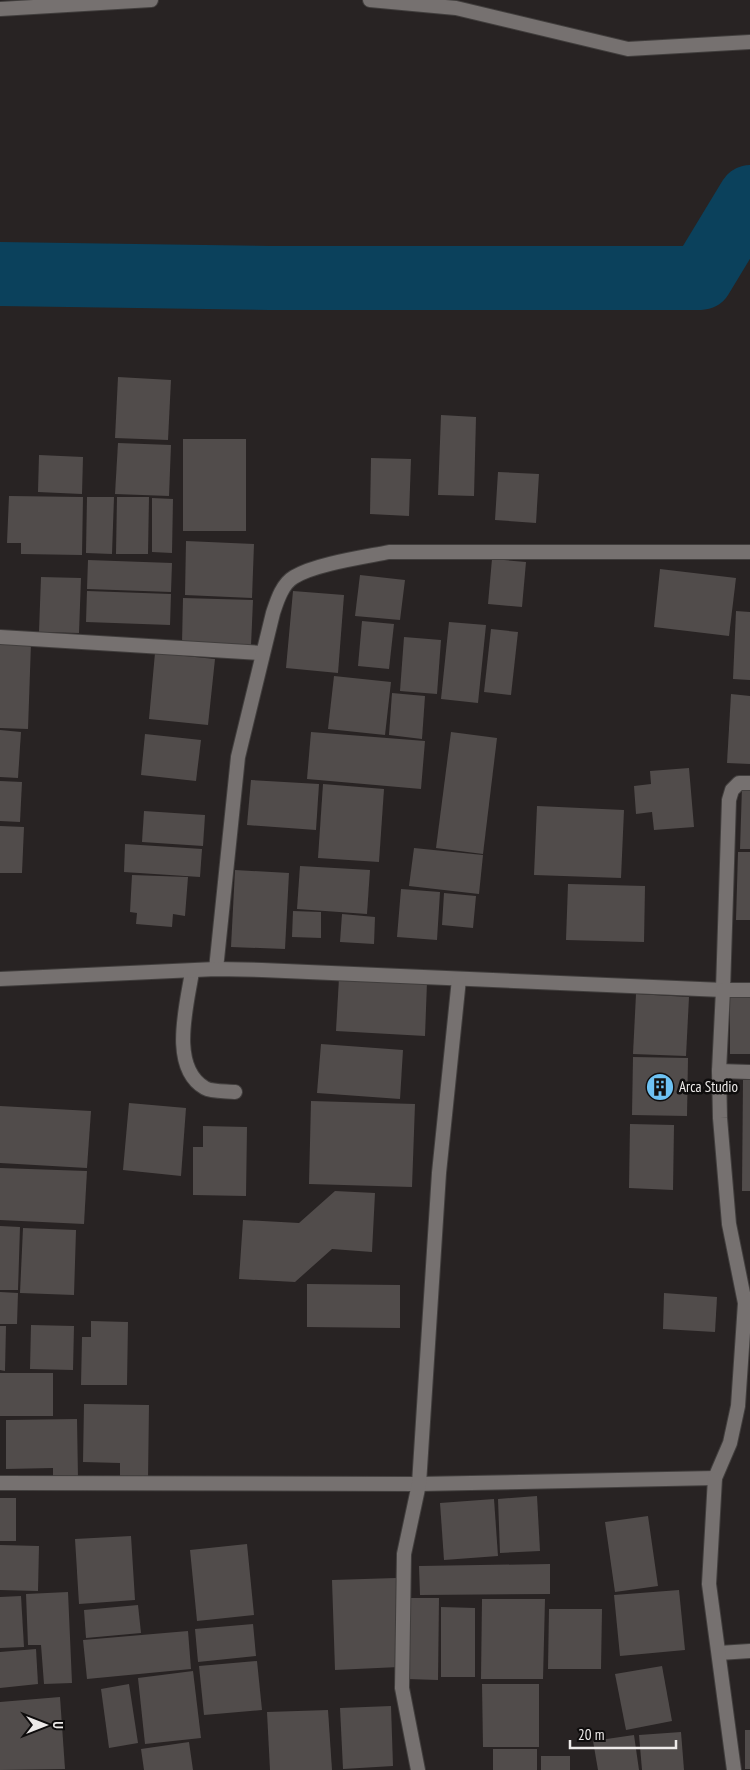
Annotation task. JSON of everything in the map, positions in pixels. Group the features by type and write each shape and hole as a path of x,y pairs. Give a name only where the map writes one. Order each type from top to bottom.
{"street":[{"path":"0,9 151,0"},
{"path":"370,0 456,8 628,49 750,42"},
{"path":"216,969 238,757 262,653 279,597 294,577 352,559 389,552 750,552"},
{"path":"0,637 262,653"},
{"path":"734,1770 710,1584 715,1478 730,1442 738,1406 748,1303 729,1224 720,1118 719,1071 730,800 732,790 739,783 750,783"},
{"path":"0,979 192,972 216,969 750,990"},
{"path":"192,972 183,1055 187,1071 205,1088 235,1092"},
{"path":"418,1770 402,1688 404,1554 419,1484 439,1173 459,979"},
{"path":"719,1071 750,1072"},
{"path":"0,1483 419,1484 715,1478"},
{"path":"720,1653 750,1651"}],"building":[{"path":"118,377 171,380 168,440 115,438"},
{"path":"441,415 476,417 474,496 438,495"},
{"path":"183,439 246,439 246,531 183,531"},
{"path":"118,443 171,445 169,496 115,494"},
{"path":"39,455 83,457 82,494 38,492"},
{"path":"371,458 411,459 409,516 370,514"},
{"path":"498,472 539,474 536,523 495,520"},
{"path":"9,496 83,497 82,555 21,554 21,543 7,543"},
{"path":"87,497 114,497 112,554 86,553"},
{"path":"117,497 149,497 148,554 116,554"},
{"path":"152,498 173,499 172,553 152,552"},
{"path":"186,541 254,544 252,598 185,595"},
{"path":"492,559 526,562 522,607 488,604"},
{"path":"88,560 172,563 171,592 87,589"},
{"path":"660,569 736,578 729,636 654,627"},
{"path":"360,575 405,580 400,620 355,616"},
{"path":"41,577 81,578 79,633 39,632"},
{"path":"87,591 171,594 170,625 86,622"},
{"path":"293,591 344,595 338,673 286,668"},
{"path":"183,598 253,600 251,646 182,644"},
{"path":"736,611 750,612 750,680 733,679"},
{"path":"362,621 394,624 389,669 358,666"},
{"path":"449,622 486,625 478,703 441,699"},
{"path":"491,629 518,632 511,695 484,692"},
{"path":"404,637 441,640 437,694 400,691"},
{"path":"0,642 31,643 28,729 0,728"},
{"path":"155,653 215,659 208,725 149,719"},
{"path":"334,676 391,682 385,735 328,729"},
{"path":"392,693 425,696 422,739 389,735"},
{"path":"731,694 750,696 750,764 727,763"},
{"path":"0,730 21,732 18,778 0,777"},
{"path":"311,732 425,741 421,789 307,779"},
{"path":"451,732 497,738 483,854 436,848"},
{"path":"145,734 201,740 196,781 141,775"},
{"path":"689,768 694,827 654,830 652,812 636,814 634,786 651,784 650,771"},
{"path":"251,780 319,784 316,830 247,825"},
{"path":"0,781 22,782 20,822 0,821"},
{"path":"323,784 384,789 379,862 318,858"},
{"path":"742,787 750,788 750,849 740,849"},
{"path":"537,806 624,810 621,878 534,875"},
{"path":"144,811 205,815 203,846 142,842"},
{"path":"0,826 24,827 22,873 0,873"},
{"path":"125,844 202,849 200,877 124,872"},
{"path":"414,848 483,855 479,894 409,886"},
{"path":"738,852 750,852 750,920 736,920"},
{"path":"300,866 370,870 367,914 297,909"},
{"path":"235,870 289,873 285,949 231,947"},
{"path":"132,875 188,877 185,916 173,914 172,927 136,924 137,913 130,912"},
{"path":"568,884 645,886 644,942 566,940"},
{"path":"401,889 440,892 437,940 397,937"},
{"path":"444,893 476,896 473,928 442,925"},
{"path":"293,911 321,912 321,938 292,937"},
{"path":"342,914 375,917 374,944 340,942"},
{"path":"339,978 427,982 425,1036 336,1031"},
{"path":"636,994 689,997 686,1056 633,1054"},
{"path":"730,998 750,998 750,1054 730,1054"},
{"path":"321,1044 403,1050 400,1099 317,1093"},
{"name":"Arca Studio","path":"633,1057 688,1058 687,1116 632,1115"},
{"path":"743,1080 750,1080 750,1191 742,1191"},
{"path":"311,1101 415,1104 412,1187 309,1184"},
{"path":"129,1103 186,1108 181,1176 123,1170"},
{"path":"0,1106 91,1111 87,1168 0,1163"},
{"path":"630,1124 674,1125 673,1190 629,1188"},
{"path":"203,1126 247,1127 246,1196 193,1195 193,1147 203,1147"},
{"path":"0,1168 87,1171 84,1224 0,1220"},
{"path":"335,1191 375,1193 372,1252 332,1249 295,1282 239,1279 243,1220 299,1223"},
{"path":"0,1226 20,1227 18,1290 0,1290"},
{"path":"23,1228 76,1230 74,1295 20,1293"},
{"path":"307,1284 400,1285 400,1328 307,1327"},
{"path":"0,1292 18,1293 17,1324 0,1324"},
{"path":"664,1293 717,1297 715,1332 663,1329"},
{"path":"91,1321 128,1322 127,1385 81,1385 82,1337 91,1337"},
{"path":"31,1325 74,1326 73,1370 30,1369"},
{"path":"0,1326 6,1326 5,1371 0,1370"},
{"path":"0,1373 53,1373 53,1416 0,1416"},
{"path":"84,1404 149,1405 148,1480 120,1480 120,1463 83,1462"},
{"path":"77,1419 78,1479 53,1480 53,1468 6,1469 6,1420"},
{"path":"537,1496 540,1551 500,1553 498,1499"},
{"path":"0,1498 16,1498 16,1541 0,1541"},
{"path":"494,1499 498,1556 444,1560 440,1503"},
{"path":"648,1516 658,1586 615,1592 605,1522"},
{"path":"131,1536 135,1600 79,1604 75,1539"},
{"path":"247,1544 254,1615 197,1621 190,1550"},
{"path":"0,1545 39,1546 38,1591 0,1590"},
{"path":"550,1564 550,1594 420,1595 419,1566"},
{"path":"396,1578 399,1667 335,1670 332,1580"},
{"path":"679,1590 685,1650 620,1656 614,1595"},
{"path":"68,1592 72,1683 44,1684 41,1645 28,1645 26,1594"},
{"path":"21,1596 24,1647 0,1648 0,1597"},
{"path":"407,1598 439,1598 438,1680 407,1679"},
{"path":"482,1599 545,1599 543,1679 481,1679"},
{"path":"138,1605 141,1633 86,1638 84,1610"},
{"path":"441,1607 475,1608 475,1677 441,1677"},
{"path":"549,1609 602,1609 601,1669 548,1669"},
{"path":"253,1624 256,1656 198,1662 195,1629"},
{"path":"188,1631 191,1669 87,1679 83,1640"},
{"path":"36,1649 38,1684 0,1688 0,1652"},
{"path":"257,1661 262,1710 204,1715 199,1666"},
{"path":"662,1666 672,1721 626,1730 615,1674"},
{"path":"193,1671 201,1738 145,1744 138,1678"},
{"path":"129,1684 138,1743 109,1748 101,1689"},
{"path":"482,1684 539,1684 539,1747 483,1747"},
{"path":"60,1697 65,1769 0,1770 0,1702"},
{"path":"391,1706 393,1766 343,1769 340,1708"},
{"path":"328,1710 332,1770 270,1770 267,1712"},
{"path":"745,1730 750,1730 750,1769 745,1769"},
{"path":"681,1732 684,1770 642,1770 639,1735"},
{"path":"634,1735 639,1770 598,1770 593,1741"},
{"path":"189,1742 193,1770 144,1770 141,1749"},
{"path":"493,1749 537,1749 537,1770 493,1770"},
{"path":"541,1756 570,1756 570,1770 541,1770"}],"waterway":[{"path":"0,274 270,278 701,278 750,197"}],"place":[{"name":"Arca Studio","path":"660,1087"}]}
